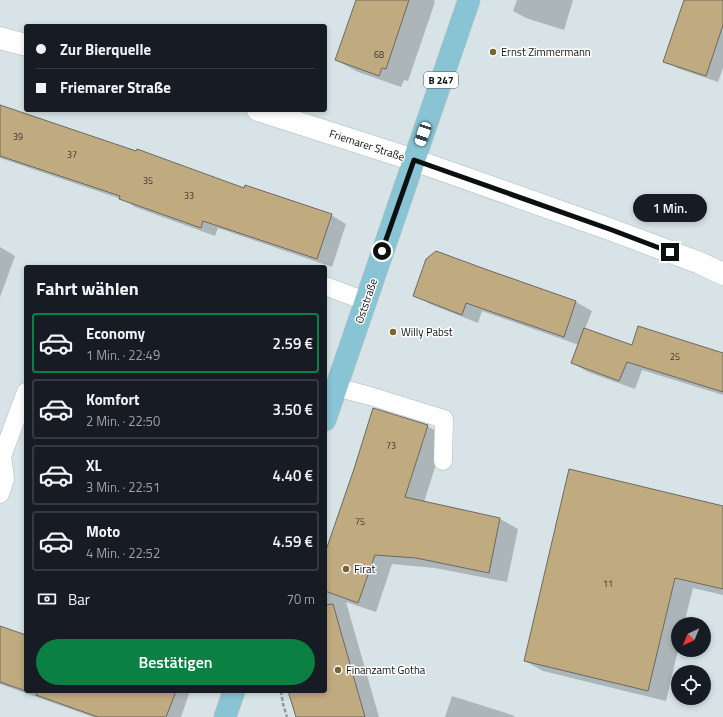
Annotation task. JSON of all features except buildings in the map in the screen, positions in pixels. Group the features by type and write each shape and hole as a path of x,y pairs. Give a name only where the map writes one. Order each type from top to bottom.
{"main road":[{"name":"Oststraße","path":"327,414 469,0"},
{"path":"225,717 233,693"}],"street":[{"path":"0,38 24,44"},
{"name":"Friemarer Straße","path":"264,112 414,160 612,230 700,263 723,274"}],"lane":[{"path":"327,287 366,301"},
{"path":"336,387 444,419 443,461"},
{"path":"0,494 5,479 1,455 24,397"}],"path":[{"path":"281,693 287,717"}],"place":[{"name":"Ernst Zimmermann","path":"493,52"},
{"name":"Willy Pabst","path":"393,332"},
{"name":"Firat","path":"346,569"},
{"name":"Finanzamt Gotha","path":"338,670"}],"route":[{"path":"382,251 414,160 670,252"}]}
